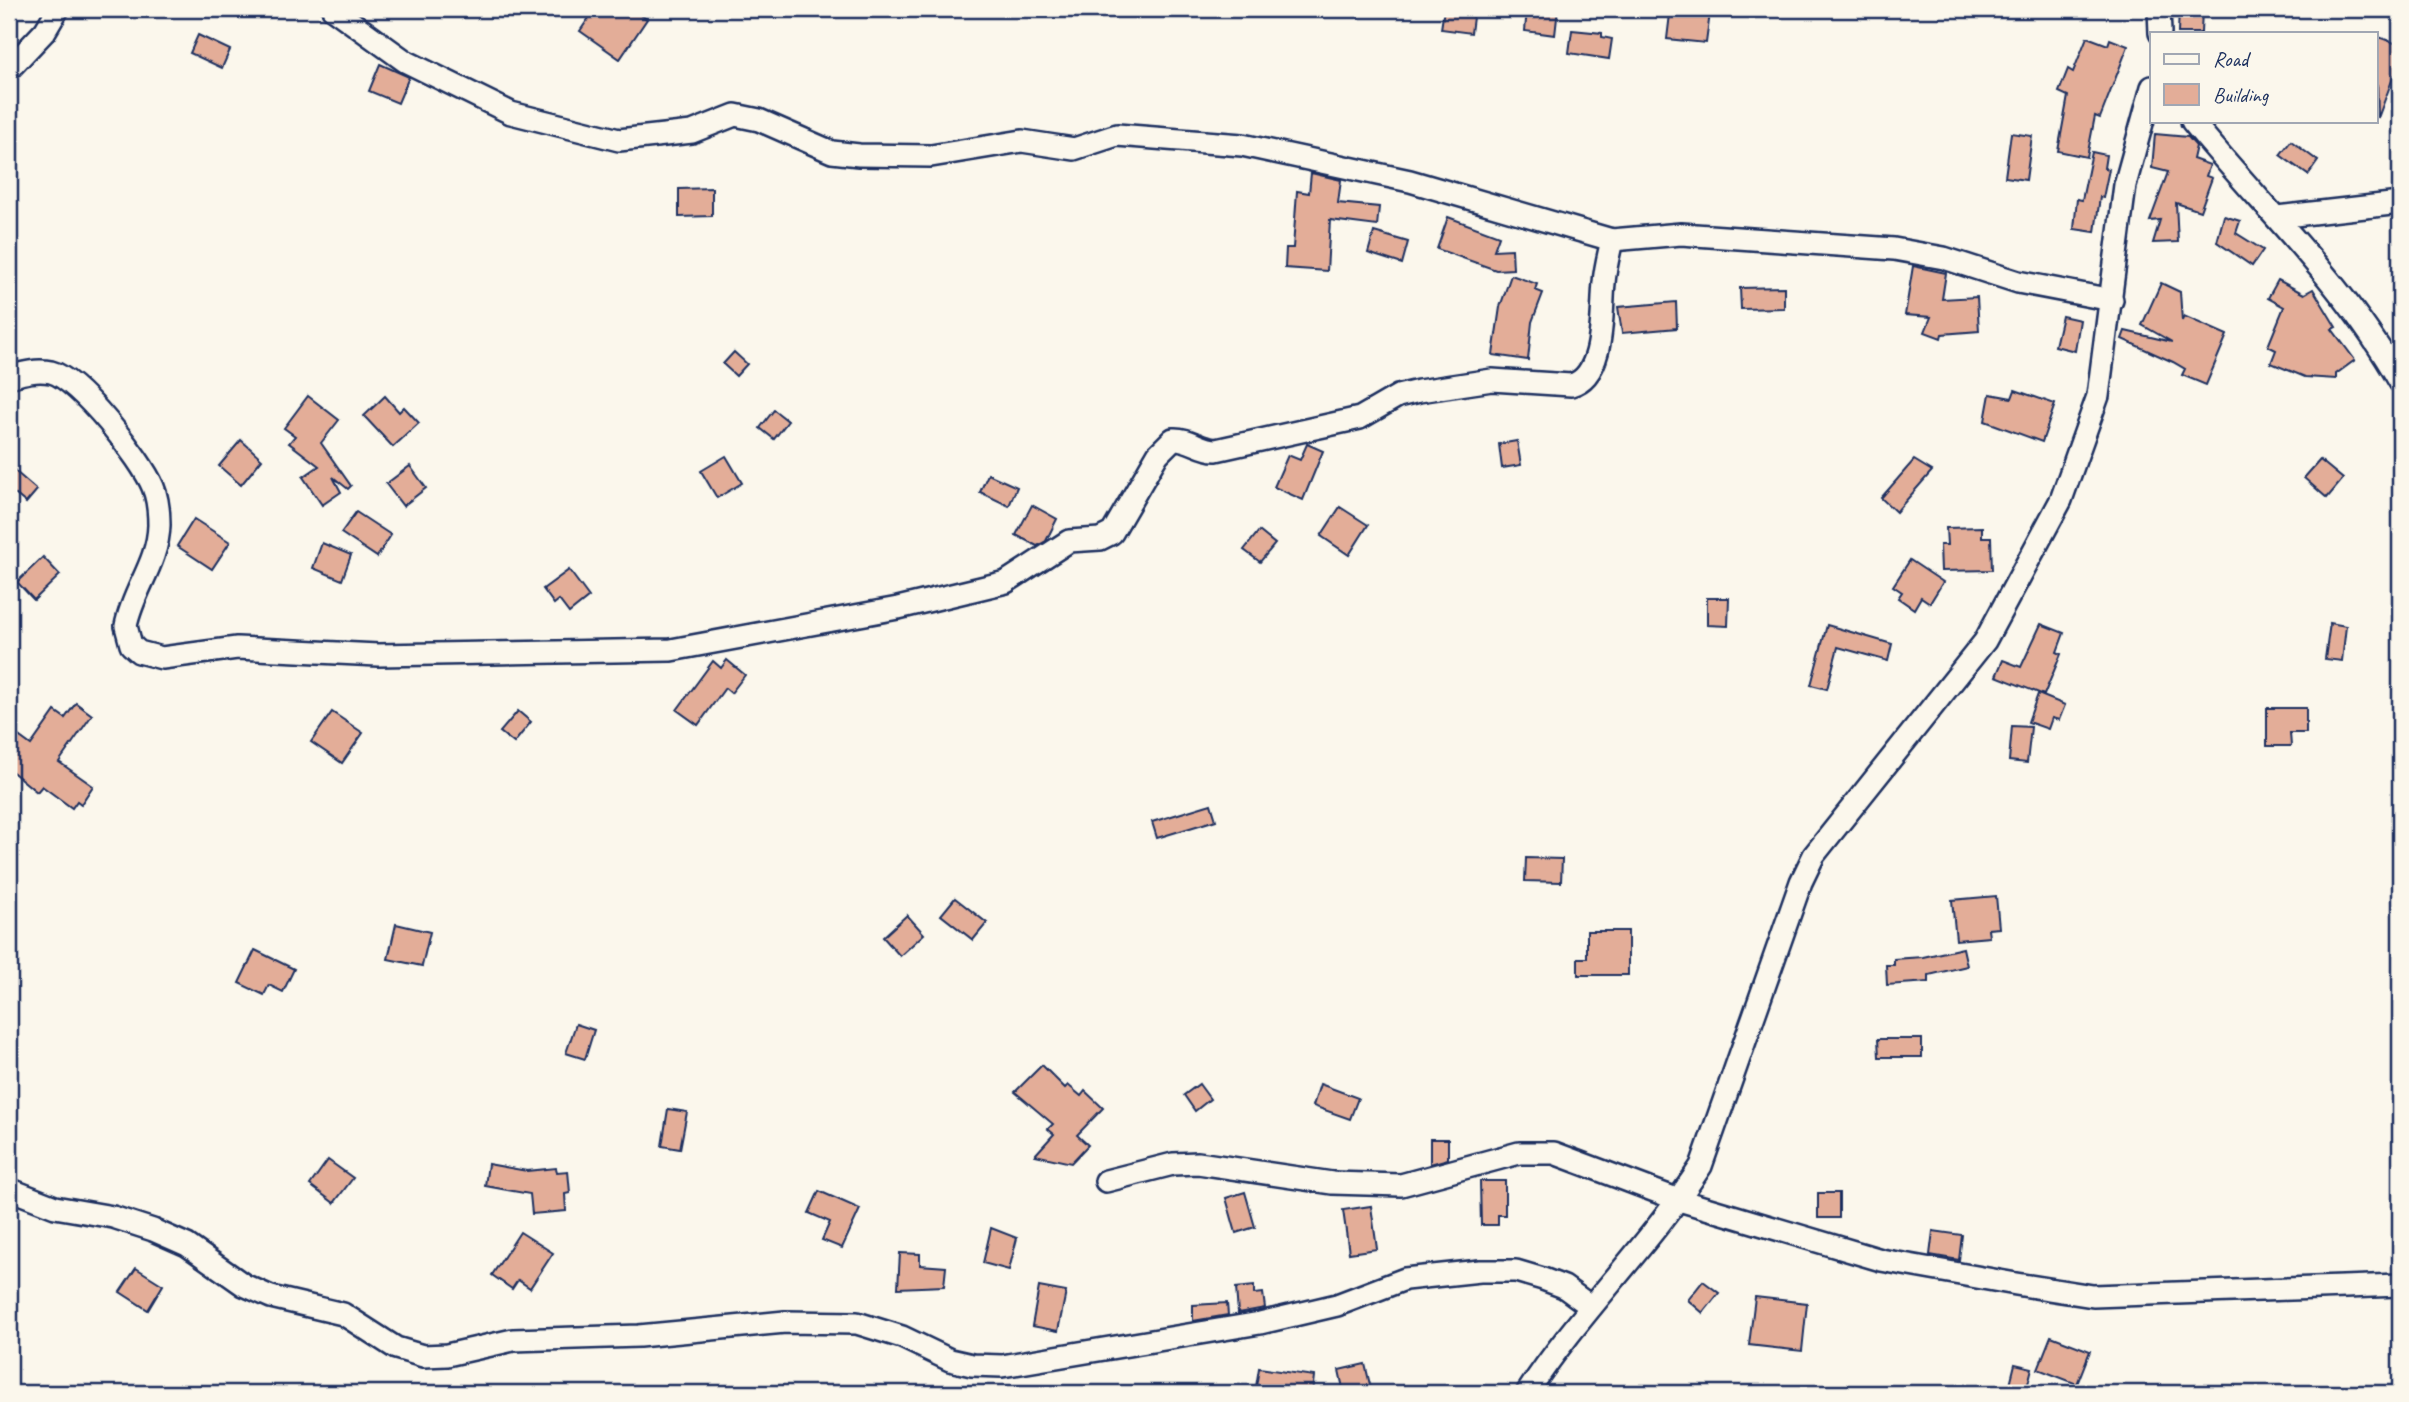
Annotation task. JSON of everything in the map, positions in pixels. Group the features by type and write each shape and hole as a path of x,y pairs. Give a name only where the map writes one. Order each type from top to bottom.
{"street":[{"path":"9,69 45,31 58,9"},
{"path":"332,9 405,61 511,113 608,138 628,140 680,134 734,115 759,120 832,152 859,156 931,156 1022,141 1074,149 1117,135 1242,145 1410,181 1612,240 1681,234 1894,249 1944,258 2018,282 2112,300"},
{"path":"2159,9 2160,32"},
{"path":"1527,1393 1590,1306 1679,1200 1701,1166 1801,881 1814,855 1985,641 2061,500 2092,420 2112,300 2125,185 2150,94"},
{"path":"2193,122 2277,217 2371,334 2400,382"},
{"path":"2277,217 2400,204"},
{"path":"9,377 29,371 51,372 80,389 145,471 153,488 159,525 154,560 125,626 127,638 139,652 162,658 237,648 378,654 652,651 898,608 1006,582 1069,541 1100,539 1112,533 1158,454 1173,439 1188,440 1200,447 1216,450 1360,418 1398,396 1419,391 1492,380 1571,385 1580,383 1591,365 1601,334 1604,284 1612,240"},
{"path":"1106,1181 1173,1164 1198,1163 1332,1183 1401,1185 1519,1153 1554,1153 1679,1200 1881,1260 2093,1296 2255,1287 2400,1285"},
{"path":"9,1189 55,1207 113,1217 153,1230 187,1245 244,1286 271,1297 343,1314 396,1348 423,1356 447,1355 513,1340 639,1336 785,1322 857,1323 902,1336 950,1360 972,1365 1002,1366 1260,1323 1337,1306 1405,1279 1480,1271 1516,1271 1543,1279 1564,1287 1590,1306"}],"building":[{"path":"595,9 631,9 647,19 620,59 580,31"},
{"path":"1444,9 1474,9 1471,33 1441,29"},
{"path":"1527,9 1558,9 1555,35 1525,31"},
{"path":"2179,9 2202,9 2201,32 2178,32"},
{"path":"1682,10 1710,13 1706,43 1667,39 1670,14 1681,15"},
{"path":"1572,30 1602,33 1602,37 1612,39 1609,59 1569,53"},
{"path":"198,35 230,50 222,68 190,53"},
{"path":"2087,37 2108,45 2110,39 2128,46 2100,118 2095,116 2087,157 2058,151 2068,96 2059,92 2068,69 2073,72"},
{"path":"2378,37 2400,45 2400,76 2394,75 2378,118"},
{"path":"380,64 409,77 398,103 369,91"},
{"path":"2011,133 2032,136 2026,180 2005,177"},
{"path":"2155,134 2188,137 2196,146 2193,159 2210,165 2206,176 2212,178 2200,211 2176,203 2178,242 2153,243 2160,220 2150,221 2168,172 2152,168"},
{"path":"2291,141 2318,161 2308,175 2280,155"},
{"path":"2092,152 2106,155 2104,168 2109,169 2103,198 2100,197 2095,232 2074,229 2077,199 2082,200"},
{"path":"1311,173 1341,180 1338,203 1379,207 1377,226 1330,220 1327,271 1285,268 1286,248 1293,248 1297,191 1309,193"},
{"path":"712,188 712,216 679,217 679,189"},
{"path":"2224,216 2240,221 2236,233 2263,250 2252,266 2217,242"},
{"path":"1448,217 1499,236 1494,250 1512,249 1513,269 1496,270 1437,249"},
{"path":"1374,232 1408,242 1402,264 1368,253"},
{"path":"1913,266 1946,273 1942,299 1977,297 1979,331 1942,334 1941,338 1925,332 1931,317 1905,315"},
{"path":"1511,275 1537,284 1535,290 1543,293 1532,322 1528,360 1493,355 1500,307"},
{"path":"2278,280 2304,294 2313,289 2336,327 2332,329 2355,360 2336,374 2336,379 2305,377 2271,363 2276,350 2268,346 2284,307 2268,298"},
{"path":"2161,283 2180,292 2182,321 2184,316 2227,335 2206,385 2182,375 2185,369 2173,362 2122,339 2125,331 2172,342 2142,325"},
{"path":"1784,287 1784,308 1741,309 1740,288"},
{"path":"1676,302 1677,328 1622,333 1618,307"},
{"path":"2062,316 2080,320 2075,351 2055,346"},
{"path":"734,352 747,364 736,376 723,364"},
{"path":"2015,390 2055,404 2042,442 1985,421 1990,394 2012,398"},
{"path":"308,396 339,420 321,443 351,486 348,489 333,477 341,492 322,505 303,477 319,466 289,443 295,436 284,428"},
{"path":"385,396 399,412 404,407 419,423 393,447 364,416"},
{"path":"774,410 788,421 774,439 760,428"},
{"path":"241,440 262,459 241,485 219,466"},
{"path":"1517,441 1521,465 1502,468 1499,444"},
{"path":"1307,444 1323,451 1303,500 1274,487 1288,455 1300,460"},
{"path":"726,456 742,483 717,498 701,471"},
{"path":"1914,460 1932,471 1896,512 1881,498"},
{"path":"2320,460 2343,479 2327,498 2304,478"},
{"path":"9,466 37,490 26,503 9,489"},
{"path":"410,466 426,488 403,506 386,484"},
{"path":"988,474 1017,487 1009,506 980,492"},
{"path":"1032,505 1057,519 1046,541 1037,546 1016,535"},
{"path":"1340,507 1368,525 1349,555 1321,536"},
{"path":"356,512 391,535 377,557 341,533"},
{"path":"194,519 230,542 212,569 177,546"},
{"path":"1982,527 1982,537 1991,537 1992,570 1941,571 1940,545 1947,545 1946,528"},
{"path":"1259,531 1275,544 1260,562 1244,550"},
{"path":"322,543 351,555 342,580 313,568"},
{"path":"43,557 60,575 34,600 17,582"},
{"path":"1910,560 1943,582 1930,603 1921,597 1914,609 1898,598 1902,592 1893,586"},
{"path":"569,570 589,597 569,613 559,600 554,604 543,589"},
{"path":"1707,598 1729,598 1728,626 1707,625"},
{"path":"2330,623 2346,626 2342,661 2325,659"},
{"path":"2041,624 2064,633 2057,652 2061,654 2044,695 1996,676 2003,660 2021,667"},
{"path":"1827,625 1892,644 1888,661 1838,647 1827,689 1811,685"},
{"path":"727,660 745,675 731,693 725,688 698,725 677,710 713,661 721,668"},
{"path":"2038,694 2065,705 2059,720 2052,718 2048,729 2028,722"},
{"path":"76,703 92,715 59,762 93,786 81,804 77,801 72,808 42,786 37,792 9,769 9,729 31,745 55,711 65,718"},
{"path":"2267,708 2306,708 2306,733 2290,733 2291,746 2267,746"},
{"path":"518,711 531,722 514,743 500,732"},
{"path":"332,712 363,733 342,763 311,742"},
{"path":"2012,726 2031,727 2027,763 2009,761"},
{"path":"1211,804 1216,820 1157,838 1152,822"},
{"path":"1526,858 1562,859 1561,882 1525,881"},
{"path":"1996,896 1999,928 1988,929 1989,937 1956,940 1952,900"},
{"path":"955,898 987,923 973,940 941,915"},
{"path":"907,915 924,934 900,956 883,937"},
{"path":"396,924 430,932 422,966 388,959"},
{"path":"1587,931 1628,931 1628,975 1578,975 1578,958 1587,958"},
{"path":"1963,948 1967,966 1929,975 1929,982 1887,985 1886,965 1894,965 1894,959 1923,957"},
{"path":"255,950 294,969 283,992 269,985 264,995 239,983"},
{"path":"576,1024 594,1030 585,1059 566,1053"},
{"path":"1878,1039 1922,1039 1922,1057 1879,1057"},
{"path":"1042,1065 1065,1088 1068,1085 1081,1096 1085,1091 1103,1108 1077,1135 1088,1145 1071,1163 1035,1155 1054,1134 1048,1129 1053,1124 1015,1092"},
{"path":"1199,1084 1210,1099 1195,1111 1184,1095"},
{"path":"1320,1084 1358,1098 1350,1119 1313,1106"},
{"path":"668,1109 687,1112 680,1149 662,1146"},
{"path":"1430,1139 1448,1139 1448,1159 1430,1164"},
{"path":"328,1160 353,1178 334,1203 310,1185"},
{"path":"488,1164 527,1171 556,1168 557,1172 568,1171 570,1193 565,1194 566,1211 532,1214 530,1194 485,1186"},
{"path":"1480,1181 1505,1181 1505,1215 1498,1215 1498,1225 1481,1225"},
{"path":"819,1191 860,1209 842,1248 822,1240 830,1222 809,1213"},
{"path":"1245,1192 1255,1227 1236,1233 1226,1198"},
{"path":"1818,1193 1839,1193 1839,1218 1818,1218"},
{"path":"1371,1206 1377,1249 1349,1253 1343,1210"},
{"path":"991,1228 1017,1238 1009,1270 983,1263"},
{"path":"1933,1231 1962,1235 1959,1260 1930,1255"},
{"path":"520,1232 553,1253 530,1288 518,1280 512,1289 492,1275"},
{"path":"900,1253 920,1254 920,1265 946,1267 944,1286 898,1288"},
{"path":"136,1268 163,1285 148,1310 120,1292"},
{"path":"1703,1281 1719,1293 1703,1313 1688,1300"},
{"path":"1254,1286 1254,1294 1263,1293 1265,1308 1238,1313 1236,1288"},
{"path":"1039,1287 1066,1292 1058,1331 1032,1326"},
{"path":"1755,1297 1807,1303 1802,1351 1749,1345"},
{"path":"1227,1303 1228,1315 1193,1321 1193,1305"},
{"path":"2051,1336 2090,1351 2077,1384 2038,1369"},
{"path":"1365,1364 1372,1393 1344,1393 1339,1370"},
{"path":"2015,1364 2032,1368 2026,1392 2009,1388"},
{"path":"1259,1368 1314,1376 1312,1393 1255,1393"}]}
